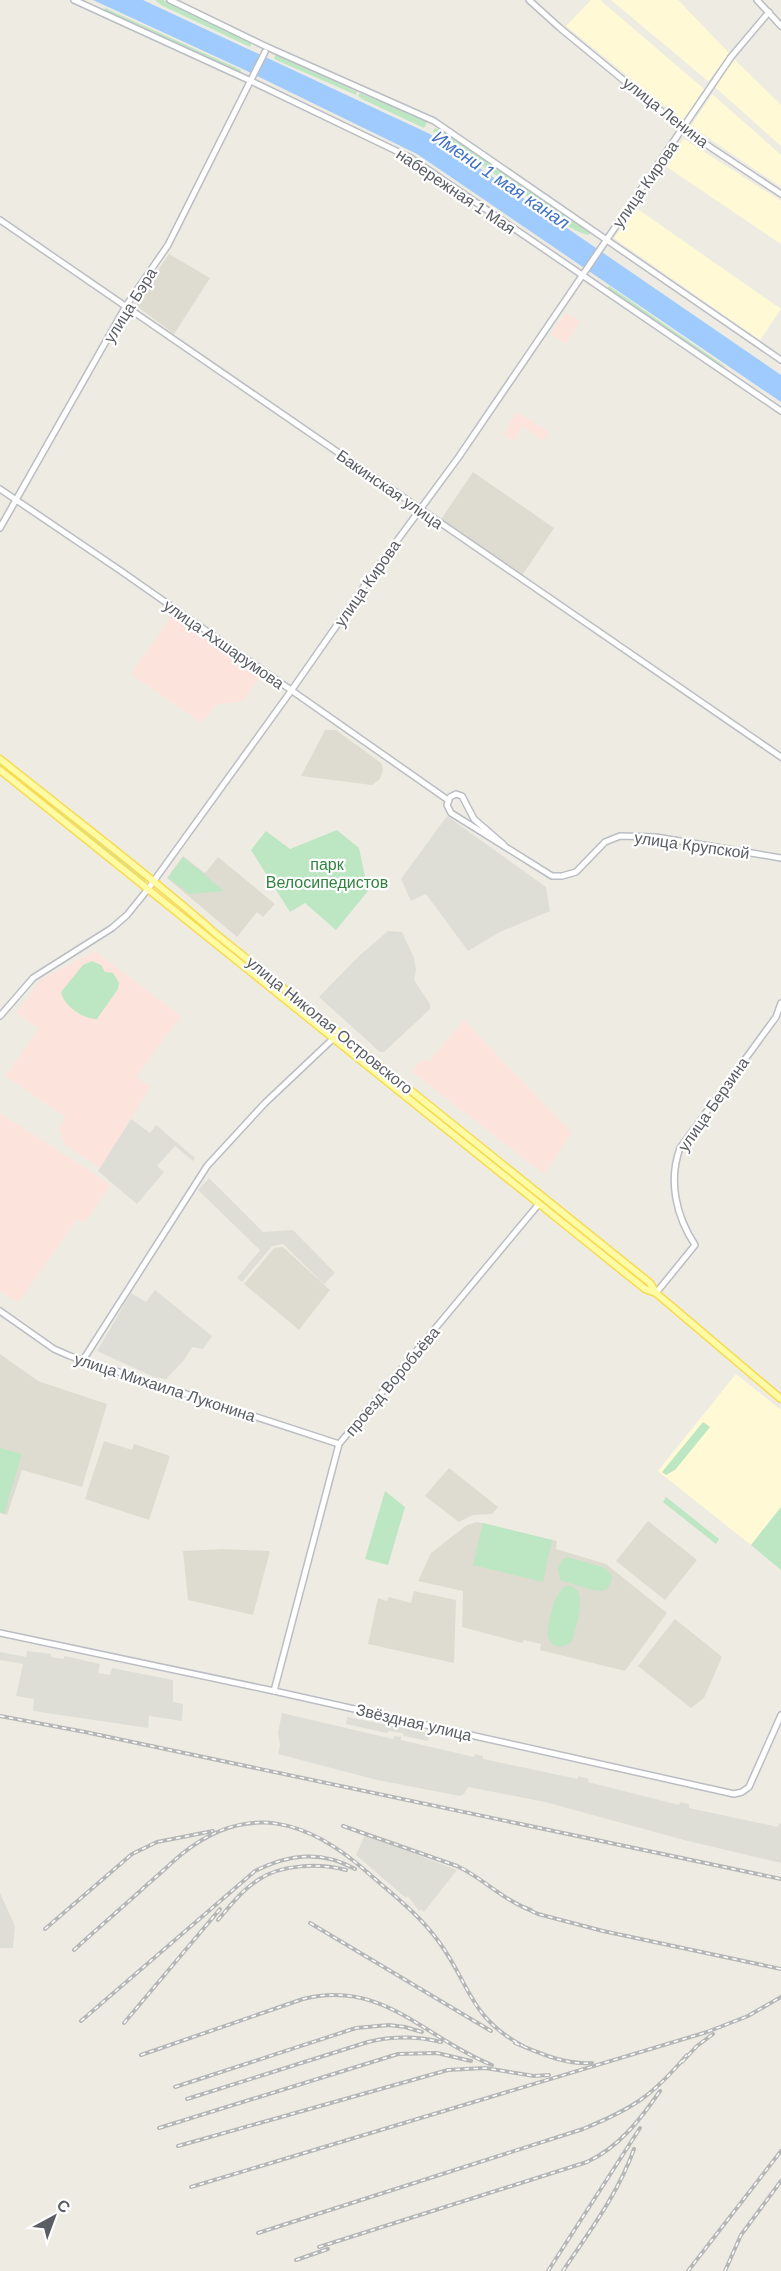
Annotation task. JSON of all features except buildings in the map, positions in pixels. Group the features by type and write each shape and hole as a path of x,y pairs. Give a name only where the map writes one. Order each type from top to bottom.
{"main road":[{"name":"набережная 1 Мая","path":"74,0 252,79 411,158 583,273 781,411"},
{"path":"170,0 267,48 434,121 781,360"},
{"name":"улица Ленина","path":"529,0 683,129 781,194"},
{"path":"757,0 781,26"},
{"name":"улица Кирова","path":"0,1016 33,978 112,928 127,915 148,889 544,335 583,273 731,57 769,12"},
{"name":"улица Бэра","path":"0,528 126,306 168,245 265,52"},
{"name":"Бакинская улица","path":"0,220 420,511 781,757"},
{"name":"улица Ахшарумова","path":"0,489 448,800"},
{"name":"улица Николая Островского","path":"0,759 650,1283 656,1293 781,1399"},
{"name":"улица Николая Островского","path":"0,770 538,1204 645,1289 656,1293"},
{"path":"452,795 465,798 474,819 504,845 449,811 448,800 452,795"},
{"path":"457,815 463,812 467,803"},
{"name":"улица Крупской","path":"504,845 552,876 576,872 605,842 620,836 656,837 781,858"},
{"path":"210,940 216,934"},
{"name":"улица Берзина","path":"656,1293 695,1245 683,1227 678,1209 674,1164 677,1156 686,1139 778,1018 781,1003"},
{"path":"83,1360 207,1166 265,1103 340,1032"},
{"path":"507,1178 513,1171"},
{"path":"538,1204 544,1197"},
{"name":"проезд Воробьёва","path":"274,1691 339,1444 538,1204"},
{"name":"улица Михаила Луконина","path":"0,1311 54,1349 339,1444"},
{"name":"Звёздная улица","path":"0,1633 274,1691 734,1794 748,1787 781,1715"}],"shaded area":[{"path":"591,0 600,0 704,89 683,121 566,26"},
{"path":"611,0 678,0 730,54 708,81"},
{"path":"734,59 781,105 781,146 715,87"},
{"path":"712,94 781,155 781,187 691,126"},
{"path":"684,139 781,201 781,244 664,165"},
{"path":"636,208 781,309 760,340 614,238"},
{"path":"169,254 210,278 174,334 134,304"},
{"path":"566,312 580,322 566,344 551,334"},
{"path":"517,412 549,432 543,441 523,427 513,441 503,434"},
{"path":"473,472 554,528 521,577 440,521"},
{"path":"173,614 261,675 242,702 217,704 202,723 131,674"},
{"path":"325,730 336,730 381,763 383,770 380,779 372,785 301,776"},
{"path":"447,816 546,887 550,911 500,932 468,951 426,894 411,901 401,879"},
{"path":"183,856 205,873 218,857 275,904 263,917 257,912 237,937 167,878"},
{"path":"388,931 402,932 414,958 416,970 414,980 430,1004 430,1009 384,1052 380,1052 319,997 359,956"},
{"path":"95,951 181,1016 136,1077 150,1087 100,1168 64,1144 59,1128 66,1117 5,1076 39,1029 16,1013 41,979"},
{"path":"464,1020 572,1133 544,1174 411,1071 422,1060 429,1061"},
{"path":"0,1113 111,1185 84,1223 77,1219 18,1303 0,1291"},
{"path":"131,1119 150,1133 156,1125 195,1158 193,1161 175,1146 157,1166 164,1172 137,1204 98,1171"},
{"path":"209,1178 263,1232 293,1230 335,1273 324,1284 283,1244 272,1246 242,1282 237,1278 260,1250 198,1190"},
{"path":"283,1247 330,1290 299,1330 244,1284 274,1248"},
{"path":"155,1290 212,1336 203,1349 192,1347 184,1360 166,1379 154,1377 97,1351 131,1293 146,1302"},
{"path":"0,1354 38,1381 107,1404 82,1487 22,1470 7,1515 0,1513"},
{"path":"736,1374 781,1410 781,1507 751,1545 658,1471"},
{"path":"104,1441 132,1450 134,1444 170,1456 149,1520 85,1499"},
{"path":"449,1468 498,1507 492,1514 473,1515 459,1522 425,1496"},
{"path":"648,1521 697,1560 665,1600 616,1561"},
{"path":"477,1522 557,1541 556,1549 606,1564 667,1613 625,1671 540,1650 541,1644 524,1640 522,1643 462,1627 463,1591 418,1581 431,1553 467,1525"},
{"path":"223,1549 270,1551 253,1615 188,1600 183,1551"},
{"path":"414,1591 456,1600 454,1663 368,1644 378,1598 387,1601 389,1597 411,1603"},
{"path":"675,1619 722,1657 704,1698 691,1708 638,1666"},
{"path":"27,1651 100,1664 98,1673 110,1675 112,1668 173,1680 173,1702 183,1704 182,1721 149,1716 148,1728 33,1711 34,1699 16,1696 23,1664 0,1660 0,1652 26,1657"},
{"path":"282,1713 393,1739 394,1736 401,1737 401,1740 474,1757 475,1754 483,1756 483,1759 578,1779 578,1776 589,1779 588,1782 679,1805 680,1802 689,1804 689,1808 778,1827 779,1823 781,1824 781,1863 684,1840 545,1802 468,1787 460,1796 377,1780 278,1754 280,1745 278,1733"},
{"path":"347,1717 430,1733 428,1741 404,1736 403,1733 389,1731 387,1733 346,1724"},
{"path":"365,1835 457,1870 424,1912 421,1909 419,1911 408,1896 406,1898 356,1855"},
{"path":"0,1893 15,1926 13,1948 0,1948"}],"green space":[{"path":"155,0 163,0 252,43 250,47 161,5"},
{"path":"105,8 241,70 240,74 104,11"},
{"path":"276,52 357,92 356,95 274,59"},
{"path":"360,93 376,100 380,99 428,121 424,128 364,100 358,96"},
{"path":"435,128 441,129 523,185 520,189 513,187 433,131"},
{"path":"526,186 591,232 589,235 566,225 528,197 523,191"},
{"path":"609,286 723,365 728,373 606,290"},
{"path":"0,763 146,880 146,882 0,769"},
{"name":"парк Велосипедистов","path":"337,830 359,848 368,891 336,930 305,903 290,912 251,850 266,831 290,849"},
{"path":"183,857 224,891 190,894 168,878"},
{"path":"92,961 101,965 105,972 113,973 119,983 118,989 97,1019 86,1017 75,1011 66,1002 61,992 83,965"},
{"path":"703,1422 710,1427 675,1470 666,1475 662,1472"},
{"path":"0,1448 22,1454 4,1514 0,1512"},
{"path":"385,1491 405,1507 388,1565 365,1559"},
{"path":"666,1497 719,1539 716,1544 663,1502"},
{"path":"781,1507 781,1570 751,1545"},
{"path":"483,1523 552,1540 543,1582 473,1565"},
{"path":"567,1557 606,1568 612,1577 609,1586 601,1591 560,1580 558,1568 562,1560"},
{"path":"566,1586 574,1587 578,1592 579,1615 573,1639 567,1645 559,1646 549,1640 548,1630 555,1601"}],"water":[{"path":"93,0 143,0 430,134 781,375 781,402 417,154 247,71"}],"railway":[{"path":"0,1716 781,1879"},
{"path":"74,1950 179,1856 207,1837 231,1827 255,1823 278,1824 301,1830 345,1854 405,1905 439,1942 481,2012 505,2035 523,2046"},
{"path":"343,1826 457,1866 512,1901 531,1910"},
{"path":"45,1929 132,1854 157,1842 213,1831"},
{"path":"81,2021 255,1871 280,1861 305,1856 330,1859 355,1869"},
{"path":"218,1920 247,1888 267,1875 300,1866 324,1866 346,1870"},
{"path":"523,1907 538,1914 603,1931 781,1969"},
{"path":"124,2023 220,1909"},
{"path":"310,1923 491,2031"},
{"path":"141,2055 303,1999 331,1995 357,1997 380,2004 402,2014 468,2054 492,2065"},
{"path":"191,2187 707,2032 748,2016 781,1997"},
{"path":"175,2087 356,2028 389,2025 422,2032"},
{"path":"682,2062 697,2046 713,2034"},
{"path":"187,2099 368,2042 404,2038 441,2042"},
{"path":"515,2043 562,2060 592,2063"},
{"path":"159,2128 398,2054 437,2053 471,2061"},
{"path":"258,2233 583,2129 641,2100 663,2081 687,2055"},
{"path":"178,2146 448,2070 485,2068 534,2076 549,2075"},
{"path":"319,2247 587,2162 619,2141 660,2091"},
{"path":"548,2271 640,2128"},
{"path":"563,2271 620,2182 634,2149"},
{"path":"688,2271 781,2151"},
{"path":"725,2271 741,2235 781,2181"},
{"path":"296,2260 328,2249"}],"water label":[{"name":"Имени 1 мая канал","path":"501,180"}]}
